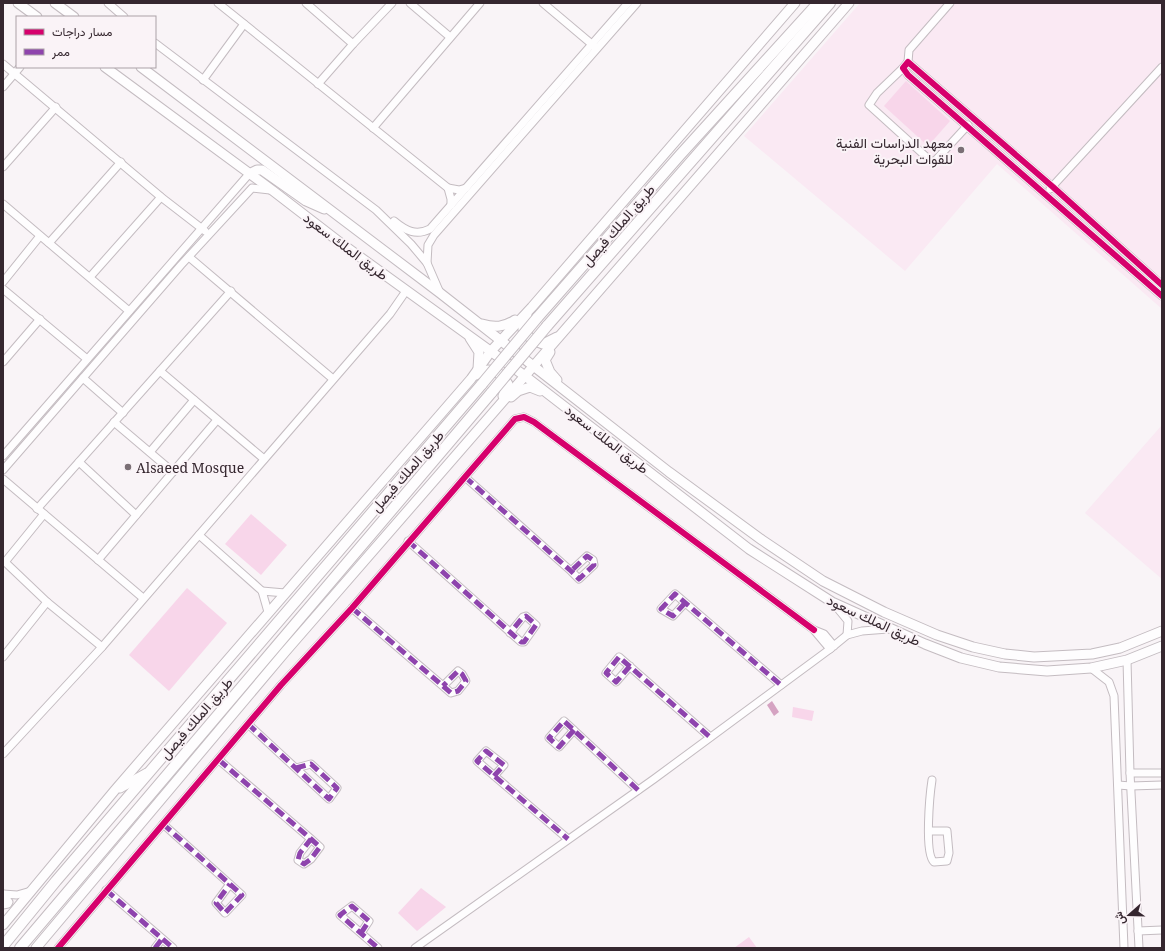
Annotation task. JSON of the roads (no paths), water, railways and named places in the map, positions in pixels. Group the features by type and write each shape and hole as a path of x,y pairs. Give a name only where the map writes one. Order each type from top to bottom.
{"highway":[{"name":"طريق الملك فيصل","path":"3,946 56,880 537,318 675,161 818,3"},
{"name":"طريق الملك فيصل","path":"20,948 547,326 830,3"}],"main road":[{"path":"18,3 36,16"},
{"path":"55,3 73,16"},
{"path":"3,925 115,790 470,379 491,351 532,307 795,3"},
{"path":"36,948 237,709 497,407 849,3"},
{"name":"طريق الملك سعود","path":"106,68 406,291 525,376 749,549 832,602 888,629 961,658 998,667 1047,671 1091,668 1127,660 1162,646"},
{"name":"طريق الملك سعود","path":"142,68 351,225 533,367 762,540 823,581 884,612 937,635 973,647 1034,657 1092,654 1120,648 1162,631"},
{"path":"249,174 257,170 262,170 306,201 319,206 351,225"},
{"path":"474,321 492,327 506,325 532,307"},
{"path":"532,307 523,324 523,330 528,336 538,343 543,344 562,334"},
{"path":"464,331 479,352 478,369"},
{"path":"562,334 545,360 550,372 570,395"},
{"path":"470,379 483,369 491,369 506,380 508,389 497,407"},
{"path":"497,407 518,391 530,387 536,388 561,404"},
{"path":"166,777 214,733 237,709"},
{"path":"115,790 150,772"},
{"path":"135,830 150,796"}],"street":[{"path":"108,3 123,16"},
{"path":"218,3 448,188 459,190 466,188"},
{"path":"306,3 352,44"},
{"path":"318,84 352,44 392,3"},
{"path":"410,3 450,37"},
{"path":"372,128 480,3"},
{"path":"543,3 595,46"},
{"path":"427,263 428,245 434,235 595,46 628,3"},
{"path":"156,44 376,210 405,229 417,233 430,229 595,46 638,3"},
{"path":"950,3 909,50 908,62 877,93 869,105 933,163 968,125"},
{"path":"203,80 244,24"},
{"path":"908,62 1053,187 1162,284"},
{"path":"3,64 17,70 56,107 161,197 202,230 210,234"},
{"path":"1046,193 1162,67"},
{"path":"903,68 908,75 968,125 1162,296"},
{"path":"3,87 17,70"},
{"path":"3,167 56,107"},
{"path":"48,243 120,162"},
{"path":"3,456 86,359 202,230 249,174"},
{"path":"3,470 189,257 252,188 272,190"},
{"path":"448,188 451,205"},
{"path":"90,277 161,197"},
{"path":"3,204 129,311"},
{"path":"376,210 411,244 427,263 440,293"},
{"path":"3,282 40,236"},
{"path":"189,257 231,291 333,379"},
{"path":"3,289 86,359"},
{"path":"37,509 231,291"},
{"path":"3,754 102,647 198,534 390,314 406,291"},
{"path":"3,362 40,319"},
{"path":"160,371 264,459"},
{"path":"83,378 123,413"},
{"path":"150,452 194,400"},
{"path":"58,948 248,724 352,608 408,541 515,419 524,417 540,426 814,630 832,647"},
{"path":"98,560 217,420"},
{"path":"114,422 173,472"},
{"path":"79,462 136,515"},
{"path":"465,477 571,571"},
{"path":"3,479 143,598"},
{"path":"44,514 4,563 47,602 102,647"},
{"path":"198,534 262,591 268,612"},
{"path":"408,541 510,633"},
{"path":"262,591 285,593"},
{"path":"3,657 47,602"},
{"path":"685,602 781,685"},
{"path":"832,602 848,620 847,635"},
{"path":"352,608 443,686"},
{"path":"415,948 638,790 847,635 862,631 888,629"},
{"path":"1127,660 1130,773 1139,948"},
{"path":"630,666 710,737"},
{"path":"1091,668 1109,682 1113,688 1124,948"},
{"path":"248,724 329,799 337,788 311,764 296,768"},
{"path":"574,730 638,790"},
{"path":"219,760 311,839"},
{"path":"1130,773 1162,773"},
{"path":"494,776 568,839"},
{"path":"929,831 947,831 949,853 947,861 932,861 929,831 928,814 932,780"},
{"path":"1118,784 1131,786 1162,785"},
{"path":"163,824 230,884"},
{"path":"106,890 173,948"},
{"path":"3,894 17,895 31,891"},
{"path":"3,894 9,902 8,904 3,905"},
{"path":"1138,931 1162,930"},
{"path":"361,933 378,948"},
{"path":"155,948 162,939"}],"place":[{"name":"معهد الدراسات الفنية للقوات البحرية","path":"961,150"},
{"name":"Alsaeed Mosque","path":"128,467"}]}
